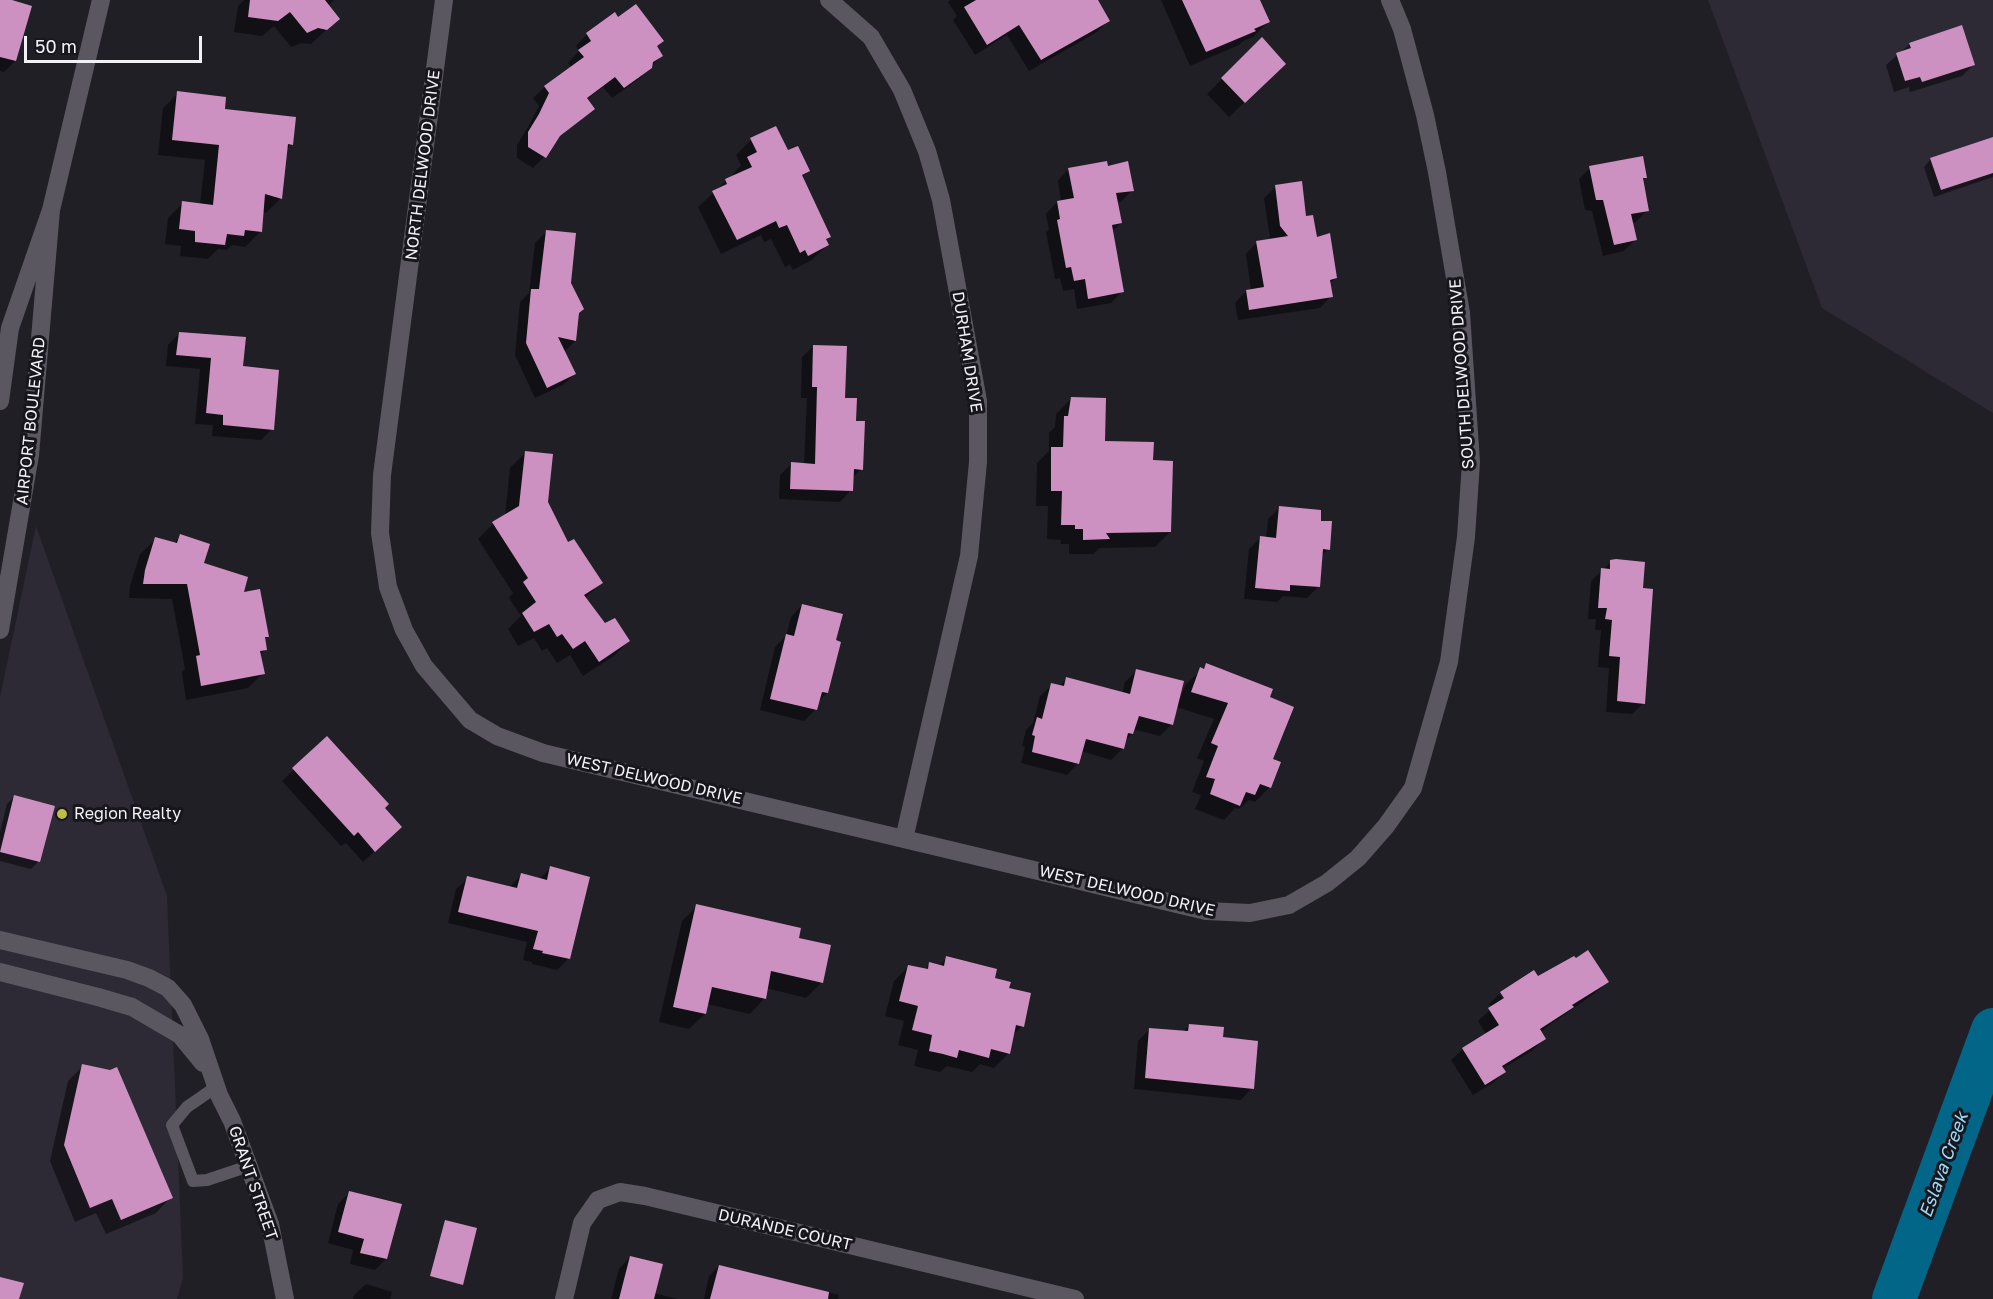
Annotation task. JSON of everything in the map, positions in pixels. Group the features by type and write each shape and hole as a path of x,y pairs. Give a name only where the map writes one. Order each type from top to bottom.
{"street":[{"name":"AIRPORT BOULEVARD","path":"0,401 10,328 51,210 101,0"},
{"name":"NORTH DELWOOD DRIVE","path":"401,330 444,0"},
{"name":"DURHAM DRIVE","path":"829,0 871,37 902,90 927,151 941,200 978,401 978,462 969,556 904,839"},
{"name":"SOUTH DELWOOD DRIVE","path":"1250,913 1289,905 1327,883 1358,858 1386,826 1413,788 1449,662 1466,537 1471,462 1461,313 1425,115 1402,29 1390,0"},
{"name":"AIRPORT BOULEVARD","path":"0,630 30,455 51,210"},
{"name":"WEST DELWOOD DRIVE","path":"401,330 382,475 380,533 388,587 404,630 424,666 470,720 497,736 543,753 1206,911 1250,913"},
{"path":"0,940 127,970 168,988 183,1005 200,1039 213,1079"},
{"path":"0,972 132,1007 180,1035 213,1079"},
{"name":"GRANT STREET","path":"213,1079 232,1121 270,1224 285,1299"},
{"name":"DURANDE COURT","path":"564,1299 582,1223 598,1200 620,1192 1075,1299"}],"lane":[{"path":"213,1079 172,1125 193,1181 207,1180 249,1166"}],"shaded area":[{"path":"1708,0 1993,0 1993,413 1822,308"},
{"path":"36,526 167,896 183,1278 177,1299 0,1299 0,697"}],"building":[{"path":"0,0 12,0 32,6 16,61 0,57"},
{"path":"250,0 325,0 340,19 327,30 318,28 307,33 290,12 278,21 248,17"},
{"path":"976,0 1098,0 1110,21 1041,60 1019,25 987,45 964,7"},
{"path":"1182,0 1260,0 1270,22 1254,29 1256,31 1206,52"},
{"path":"636,4 664,41 657,46 663,56 653,62 652,68 624,88 615,77 587,98 595,109 560,136 546,158 528,147 528,132 549,93 544,86 584,57 578,50 591,41 586,33 615,12 618,17"},
{"path":"1962,25 1975,65 1922,82 1920,77 1905,81 1896,53 1911,48 1909,43"},
{"path":"1262,37 1286,64 1245,103 1221,78"},
{"path":"177,91 226,97 225,109 296,117 293,145 288,144 282,199 265,194 262,232 245,230 244,236 227,234 225,245 195,242 195,231 179,229 182,201 213,205 219,145 172,140"},
{"path":"776,126 788,150 798,146 810,171 802,175 831,237 826,239 829,245 808,256 805,250 800,253 787,225 779,228 776,221 737,240 712,191 727,184 725,179 752,167 747,157 757,152 750,138"},
{"path":"1993,137 1993,173 1941,190 1930,158"},
{"path":"1643,156 1647,178 1643,178 1649,211 1631,214 1637,240 1614,245 1603,200 1596,200 1589,166"},
{"path":"1107,161 1108,166 1128,161 1134,191 1116,193 1122,223 1112,225 1124,292 1088,299 1085,279 1074,281 1071,267 1066,268 1057,220 1060,219 1057,201 1074,198 1068,168"},
{"path":"1302,181 1306,216 1313,215 1317,237 1330,233 1337,278 1330,280 1333,297 1249,310 1246,290 1264,287 1256,241 1288,236 1280,226 1275,185"},
{"path":"546,230 576,233 571,283 584,309 579,313 576,341 558,337 576,374 547,388 526,343 531,289 539,289"},
{"path":"179,332 246,337 243,366 279,370 274,430 223,425 223,415 206,413 211,358 176,355"},
{"path":"813,345 847,346 845,398 857,398 856,421 865,421 863,470 854,469 853,491 790,489 791,462 815,464 817,387 812,387"},
{"path":"1071,397 1106,398 1105,441 1154,442 1153,460 1173,461 1171,532 1106,533 1110,539 1083,540 1083,529 1075,529 1075,525 1061,525 1062,491 1051,491 1051,447 1063,447 1064,416 1068,416"},
{"path":"525,451 553,454 548,502 568,542 574,539 603,583 584,595 605,623 615,618 630,641 599,662 585,641 573,649 562,634 557,637 549,624 534,632 522,613 536,602 523,582 528,578 492,522 519,506"},
{"path":"1279,506 1321,510 1321,521 1332,521 1330,550 1323,549 1320,587 1290,585 1290,591 1255,588 1260,536 1276,538"},
{"path":"180,534 210,544 204,563 248,577 244,592 260,589 269,637 265,637 267,650 260,651 265,674 201,686 196,656 200,655 187,584 143,584 155,537 177,543"},
{"path":"1610,560 1645,562 1643,588 1653,589 1645,704 1617,701 1620,657 1609,656 1612,620 1605,619 1607,608 1598,608 1601,568 1610,569"},
{"path":"802,604 843,614 836,640 841,642 828,693 822,692 817,710 770,699 786,634 794,636"},
{"path":"1206,663 1273,689 1270,697 1294,707 1273,759 1281,762 1271,788 1260,784 1255,795 1246,792 1240,806 1210,794 1215,779 1206,777 1218,746 1211,743 1228,703 1191,692 1200,667 1204,669"},
{"path":"1136,669 1184,681 1173,725 1139,716 1133,734 1128,733 1124,749 1086,739 1079,764 1032,752 1035,736 1032,735 1037,717 1042,719 1051,683 1064,686 1066,677 1130,694"},
{"path":"327,736 389,804 385,808 402,827 375,852 358,832 354,836 292,768"},
{"path":"14,795 55,806 40,862 0,852"},
{"path":"550,866 590,877 570,959 533,949 538,931 458,912 467,876 517,888 521,873 547,880"},
{"path":"696,904 801,928 799,938 831,945 823,983 771,971 766,999 712,987 706,1014 673,1007"},
{"path":"1588,950 1609,982 1572,1005 1574,1007 1540,1029 1546,1039 1502,1066 1506,1072 1485,1085 1462,1048 1499,1025 1488,1008 1504,998 1500,992 1534,970 1538,976"},
{"path":"946,956 997,969 995,978 1011,982 1009,988 1031,993 1024,1027 1016,1025 1010,1054 991,1049 989,1058 959,1050 957,1058 929,1051 932,1035 912,1030 918,1006 899,1001 908,965 928,969 929,962 944,966"},
{"path":"1189,1024 1224,1027 1223,1037 1258,1041 1254,1089 1145,1078 1149,1028 1188,1031"},
{"path":"82,1064 110,1070 117,1067 173,1198 121,1220 112,1199 90,1208 64,1145"},
{"path":"349,1191 402,1204 387,1259 360,1253 364,1239 338,1232"},
{"path":"445,1220 477,1228 463,1285 430,1276"},
{"path":"630,1256 663,1264 654,1299 619,1299"},
{"path":"719,1265 829,1292 828,1299 710,1299"},
{"path":"0,1277 24,1283 19,1299 0,1299"}],"waterway":[{"name":"Eslava Creek","path":"1894,1299 1993,1030"}],"place":[{"name":"Region Realty","path":"62,814"}]}
